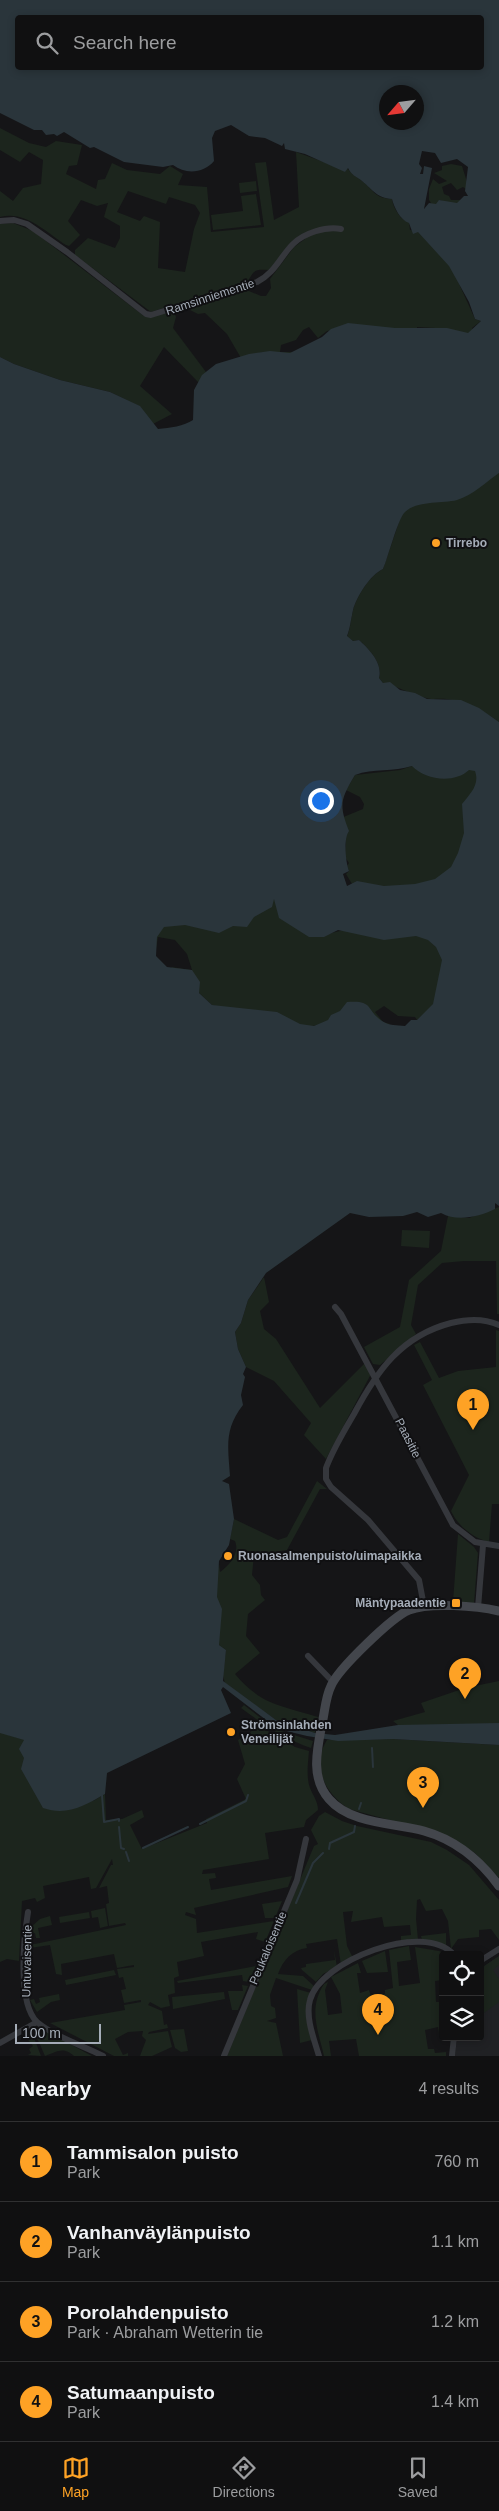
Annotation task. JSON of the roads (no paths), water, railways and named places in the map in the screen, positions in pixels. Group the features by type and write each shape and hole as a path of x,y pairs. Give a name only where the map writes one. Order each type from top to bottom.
{"street":[{"name":"Ramsinniementie","path":"0,221 14,220 27,224 146,314 152,315 258,282 271,272 297,241 324,229 342,229"},
{"name":"Paasitie","path":"335,1307 341,1314 375,1376 453,1525 464,1535 482,1545 499,1546"},
{"path":"490,1321 499,1317"},
{"path":"424,1606 422,1586 415,1574 368,1520 331,1488 326,1478 326,1468 330,1457 375,1376 395,1352 427,1331 465,1320 490,1321 499,1325"},
{"path":"478,1608 482,1545"},
{"path":"499,1610 424,1606 402,1613 388,1623 333,1682 328,1696 316,1763 317,1776 329,1799 349,1814 424,1831 448,1840 475,1858 499,1886"},
{"path":"308,1656 333,1682"},
{"name":"Peukaloisentie","path":"224,2056 297,1880 306,1839"},
{"name":"Untuvaisentie","path":"28,1912 25,1928 24,1993 27,2006 37,2022"},
{"path":"319,2056 308,2008 313,1992 328,1974 386,1946 402,1942 420,1942 442,1946 449,1951"},
{"path":"484,1958 499,1949"},
{"path":"0,2043 37,2022 103,2056"},
{"path":"452,2056 454,2041"}],"waterway":[{"path":"372,1748 373,1767"},
{"path":"102,1795 104,1822 119,1819 119,1821"},
{"path":"200,1824 246,1801 248,1795"},
{"path":"359,1809 361,1803"},
{"path":"329,1849 330,1843 354,1832 355,1826"},
{"path":"119,1827 121,1848 124,1849"},
{"path":"143,1848 188,1827"},
{"path":"126,1852 129,1861"},
{"path":"296,1903 313,1863 323,1853"}],"place":[{"name":"Tirrebo","path":"436,543"},
{"name":"Tammisalon puisto","path":"473,1430"},
{"name":"Ruonasalmenpuisto/uimapaikka","path":"228,1556"},
{"name":"Mäntypaadentie","path":"456,1603"},
{"name":"Vanhanväylänpuisto","path":"465,1699"},
{"name":"Strömsinlahden Veneilijät","path":"231,1732"},
{"name":"Porolahdenpuisto","path":"423,1808"},
{"name":"Satumaanpuisto","path":"378,2035"}]}
